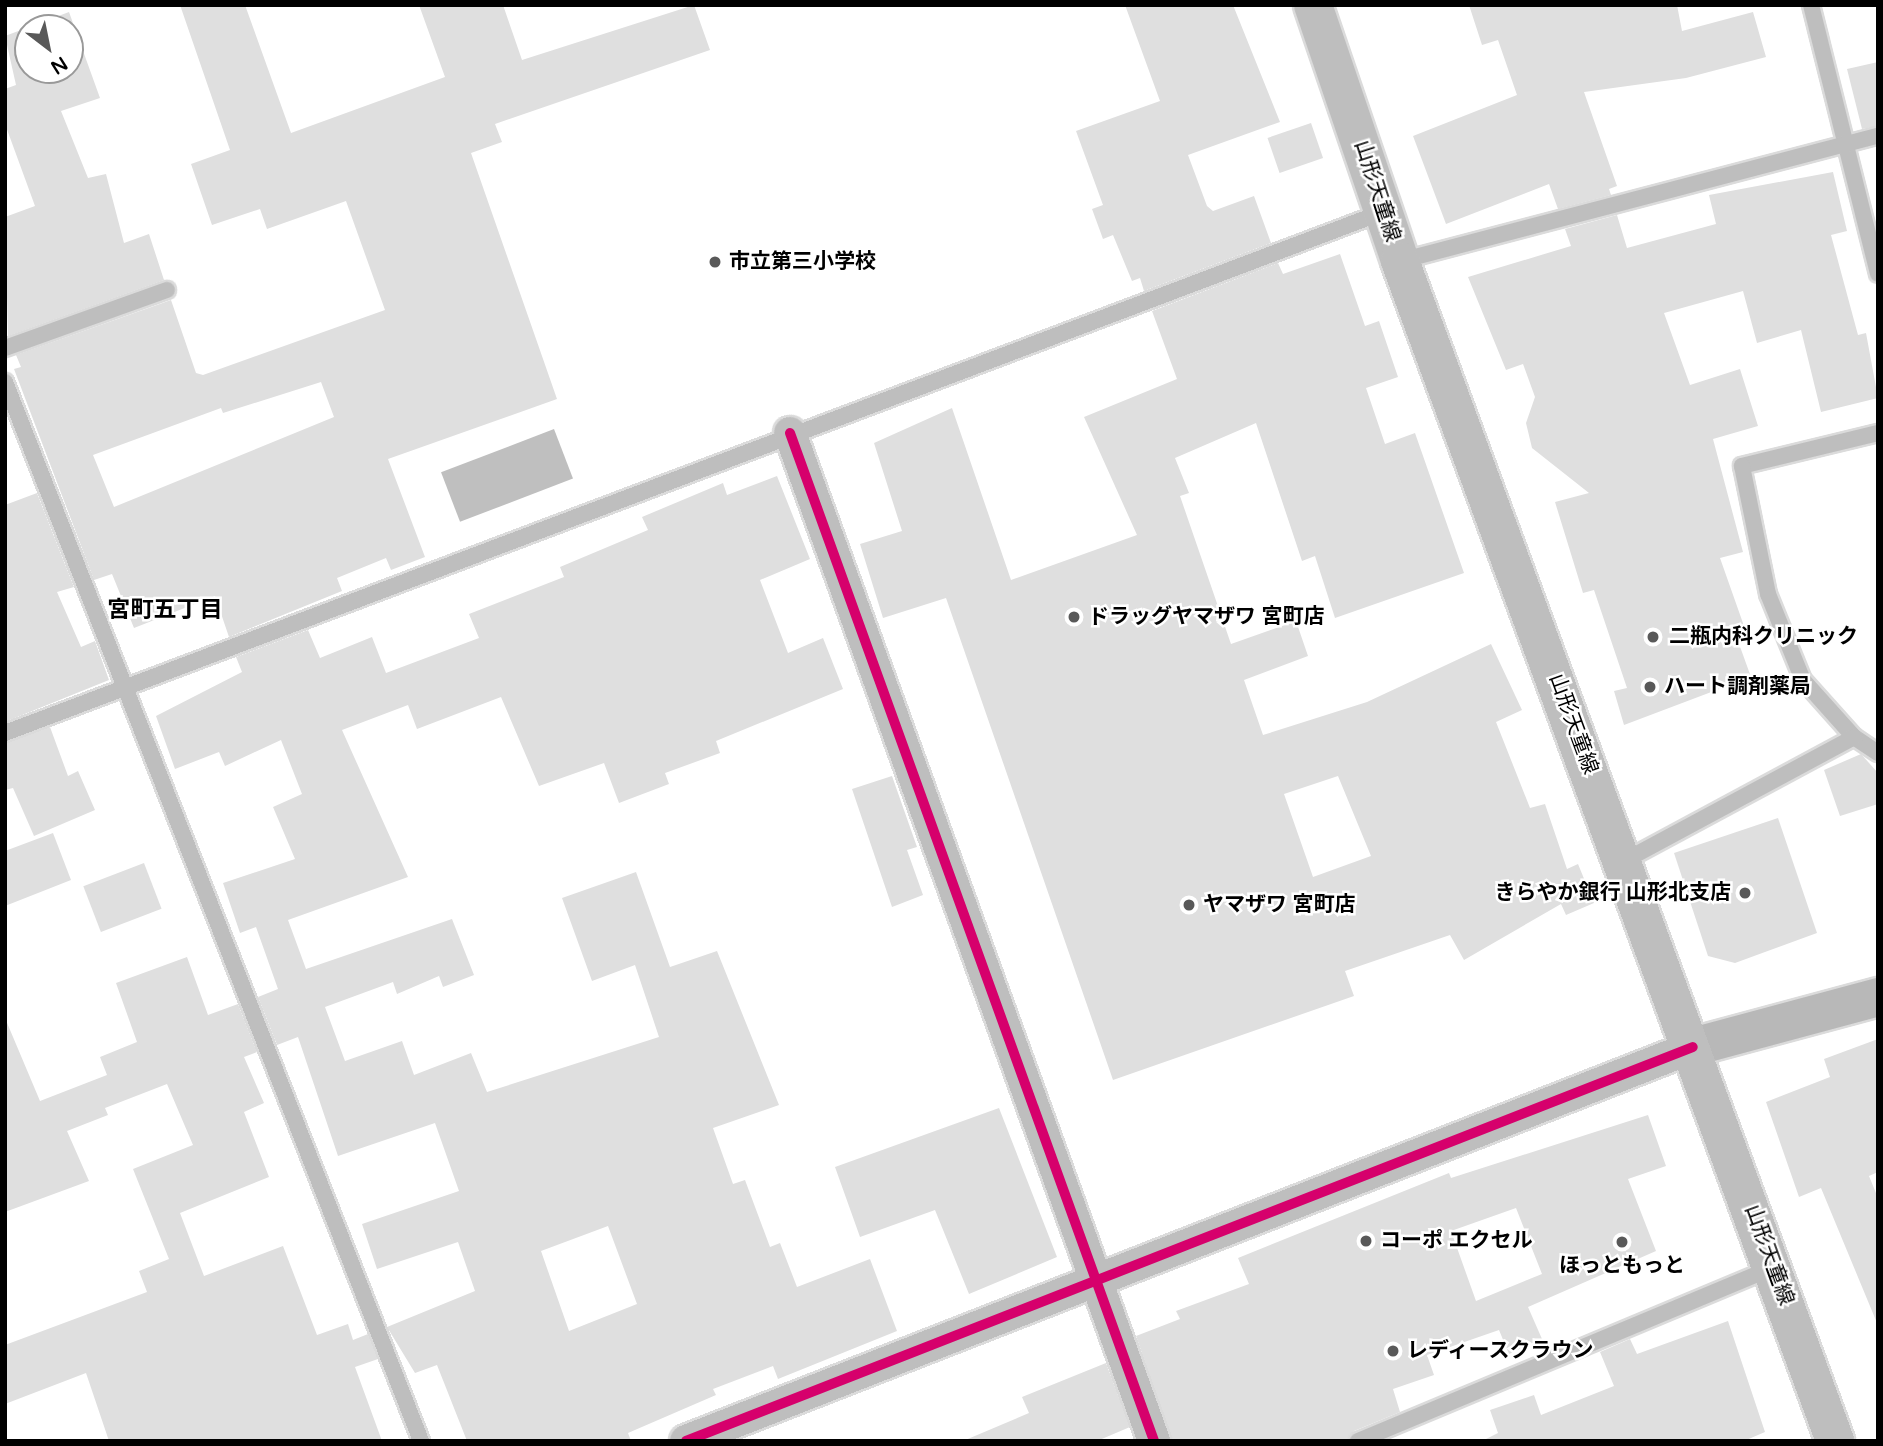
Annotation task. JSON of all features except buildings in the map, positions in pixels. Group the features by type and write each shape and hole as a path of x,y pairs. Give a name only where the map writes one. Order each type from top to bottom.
{"main road":[{"name":"山形天童線","path":"1313,5 1400,261 1693,1047 1835,1441"},
{"path":"1693,1047 1878,997"}],"street":[{"path":"790,433 1154,1441"},
{"path":"686,1441 1093,1277 1693,1047"}],"lane":[{"path":"1811,5 1878,274"},
{"path":"1400,261 1878,135"},
{"path":"5,733 790,433 1385,211"},
{"path":"5,348 167,290"},
{"path":"5,382 421,1441"},
{"path":"1878,433 1742,466 1768,594 1803,680 1854,737 1878,753"},
{"path":"1624,861 1854,737"},
{"path":"1358,1441 1773,1268"}],"shaded area":[{"path":"554,429 573,478 460,522 441,472"}],"cycle path":[{"path":"790,433 1154,1441"},
{"path":"686,1441 1693,1047"}],"place":[{"name":"市立第三小学校","path":"715,262"},
{"name":"ドラッグヤマザワ 宮町店","path":"1074,617"},
{"name":"二瓶内科クリニック","path":"1653,637"},
{"name":"ハート調剤薬局","path":"1650,687"},
{"name":"きらやか銀行 山形北支店","path":"1745,893"},
{"name":"ヤマザワ 宮町店","path":"1189,905"},
{"name":"コーポ エクセル","path":"1366,1241"},
{"name":"ほっともっと","path":"1622,1242"},
{"name":"レディースクラウン","path":"1393,1351"}],"district":[{"name":"宮町五丁目","path":"165,610"}]}
